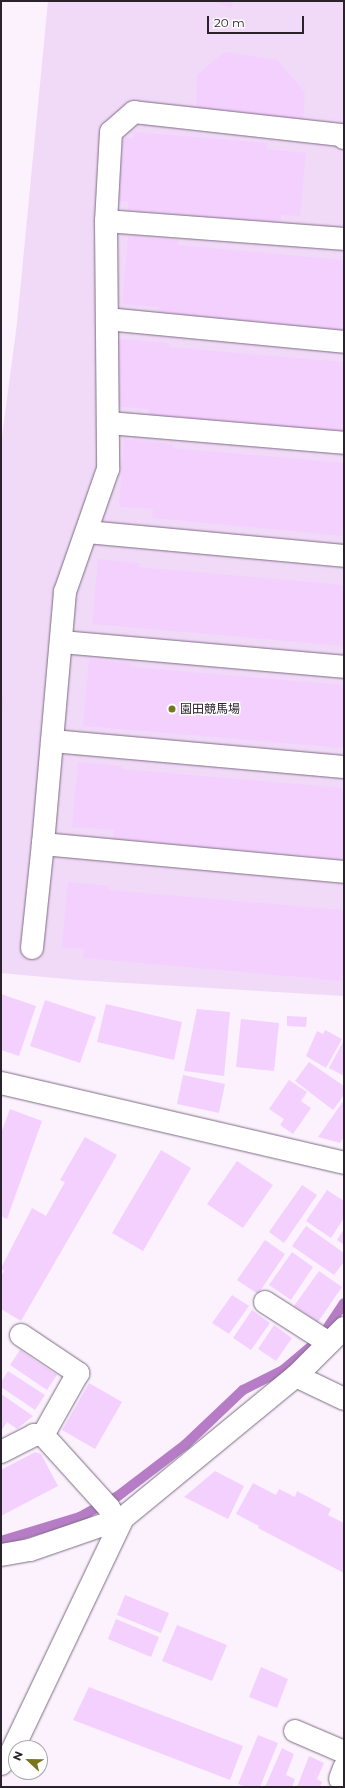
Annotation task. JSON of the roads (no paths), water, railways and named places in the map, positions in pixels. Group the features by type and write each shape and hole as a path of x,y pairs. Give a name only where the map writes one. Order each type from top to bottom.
{"street":[{"path":"32,948 43,844 65,592 108,469 106,221 111,132 134,112 341,135 344,138"},
{"path":"106,221 344,239"},
{"path":"107,319 344,342"},
{"path":"108,423 344,444"},
{"path":"87,532 344,556"},
{"path":"61,642 344,667"},
{"path":"52,741 344,767"},
{"path":"43,844 344,872"},
{"path":"1,1083 344,1163"},
{"path":"265,1302 329,1343"},
{"path":"1,1555 30,1550 120,1519 296,1376 344,1328"},
{"path":"21,1335 78,1373 43,1435"},
{"path":"296,1376 344,1399"},
{"path":"1,1452 34,1435 43,1435 120,1519"},
{"path":"1,1764 10,1755 120,1519"},
{"path":"295,1731 344,1752"}],"waterway":[{"path":"1,1541 80,1517 118,1496 185,1445 243,1390 283,1370 320,1339 344,1303"}],"place":[{"name":"園田競馬場","path":"172,709"}]}
